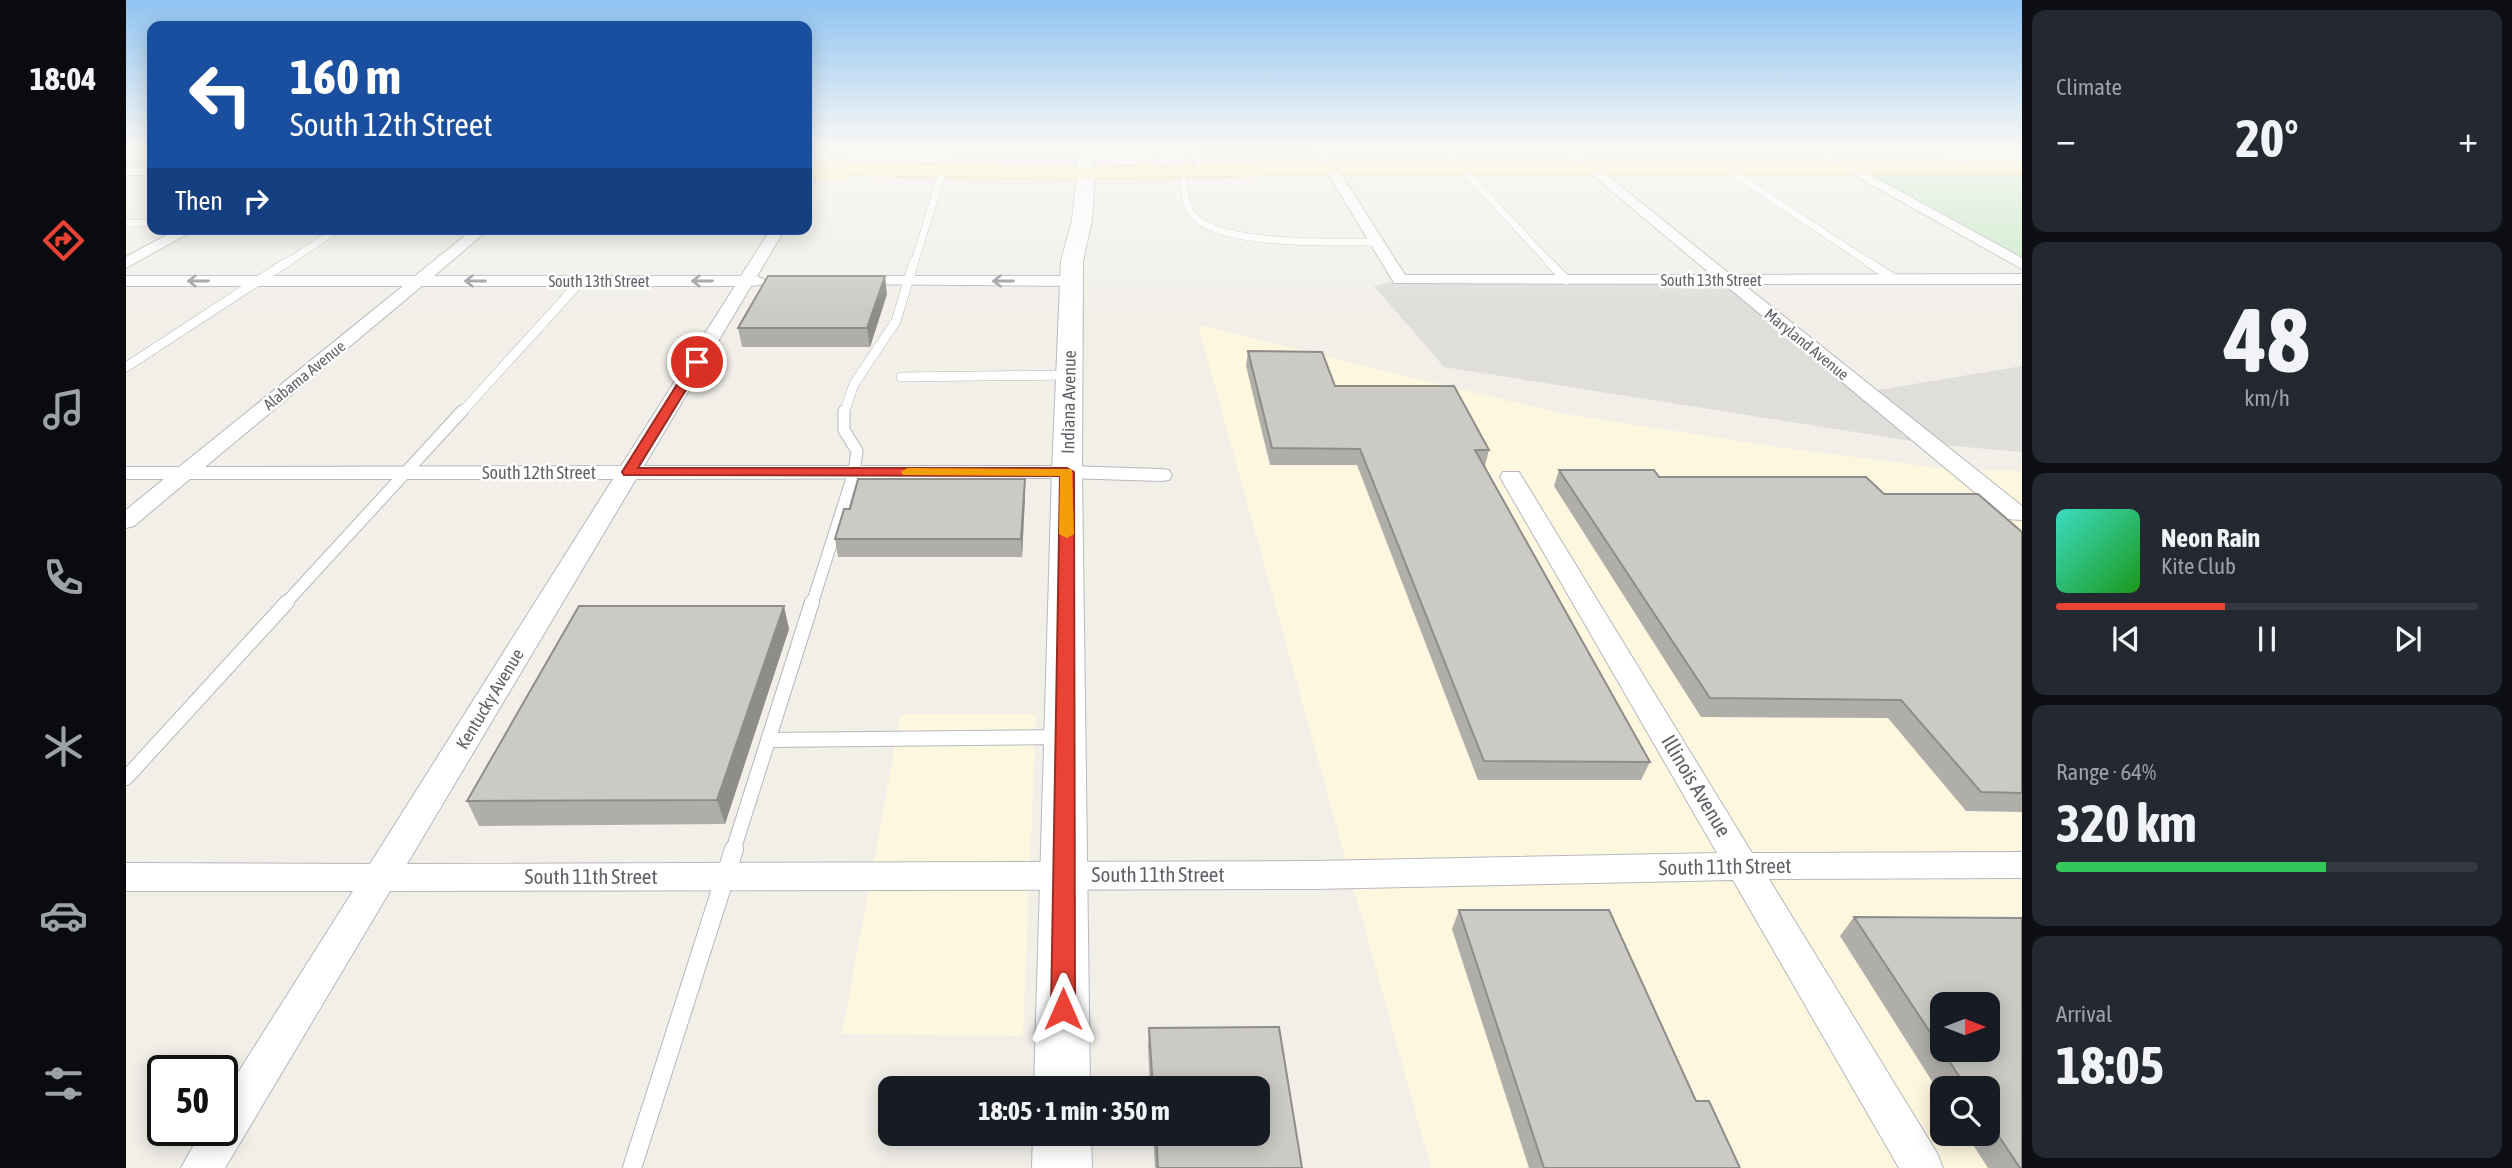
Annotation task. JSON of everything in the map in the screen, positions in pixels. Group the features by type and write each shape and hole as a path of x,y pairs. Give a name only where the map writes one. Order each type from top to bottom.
{"main road":[{"name":"Indiana Avenue","path":"1062,1076 1069,375 1072,271 1083,202"},
{"name":"Indiana Avenue","path":"1062,219 1072,271"},
{"path":"1062,1146 1062,1168"}],"street":[{"path":"1352,202 1377,242"},
{"name":"Maryland Avenue","path":"1632,202 2019,513"},
{"path":"1909,202 2022,264"},
{"path":"126,263 178,235"},
{"name":"Alabama Avenue","path":"126,521 475,235"},
{"name":"Kentucky Avenue","path":"202,1168 628,472 760,281 776,235"},
{"name":"South 13th Street","path":"1377,242 1400,280 2022,279"},
{"path":"841,281 909,281 1072,271"},
{"name":"South 13th Street","path":"126,281 760,281"},
{"name":"South 12th Street","path":"126,473 1067,472 1161,475"},
{"name":"Illinois Avenue","path":"1511,477 1922,1168"},
{"name":"South 11th Street","path":"126,877 382,875 723,878 2022,865"}],"lane":[{"path":"632,1168 854,472 857,451 844,428 848,393 857,376 888,338 933,202"},
{"path":"1188,202 1191,214 1202,222 1261,240 1377,242"},
{"path":"1493,202 1566,280"},
{"path":"1777,202 1895,279"},
{"path":"126,223 147,223"},
{"path":"126,367 329,235"},
{"path":"126,778 581,281"},
{"path":"901,376 1069,375"},
{"path":"768,740 1065,737"}],"shaded area":[{"path":"1400,280 1728,280 1866,392 2022,366 2022,452 1930,444 1444,367 1374,286"},
{"path":"1198,325 1558,413 1791,449 1963,471 2022,471 2022,1168 1431,1168"},
{"path":"901,714 1036,714 1023,1036 842,1034"}],"green space":[{"path":"1917,202 2022,202 2022,258"}],"building":[{"path":"768,276 885,276 867,328 738,328"},
{"path":"1248,351 1322,352 1335,386 1454,386 1489,450 1475,450 1650,762 1484,761 1360,449 1272,448"},
{"path":"1559,470 1654,470 1659,477 1866,477 1884,494 1978,494 2022,532 2022,793 1981,792 1901,700 1710,698"},
{"path":"858,479 1025,479 1021,539 835,539 844,509 850,509"},
{"path":"579,606 784,606 717,800 467,801"},
{"path":"1459,910 1609,910 1696,1101 1709,1101 1740,1168 1544,1168"},
{"path":"1854,917 2022,918 2020,1168 2000,1138 2000,1076 1959,1076 1950,1062 2000,1062 2000,992 1930,992 1930,1032"},
{"path":"1279,1027 1302,1168 1158,1168 1157,1146 1270,1146 1270,1076 1152,1076 1149,1028"}],"slow traffic":[{"path":"907,472 1067,472 1067,534"}],"route":[{"path":"697,362 628,472 1067,472 1063,1009"}]}
